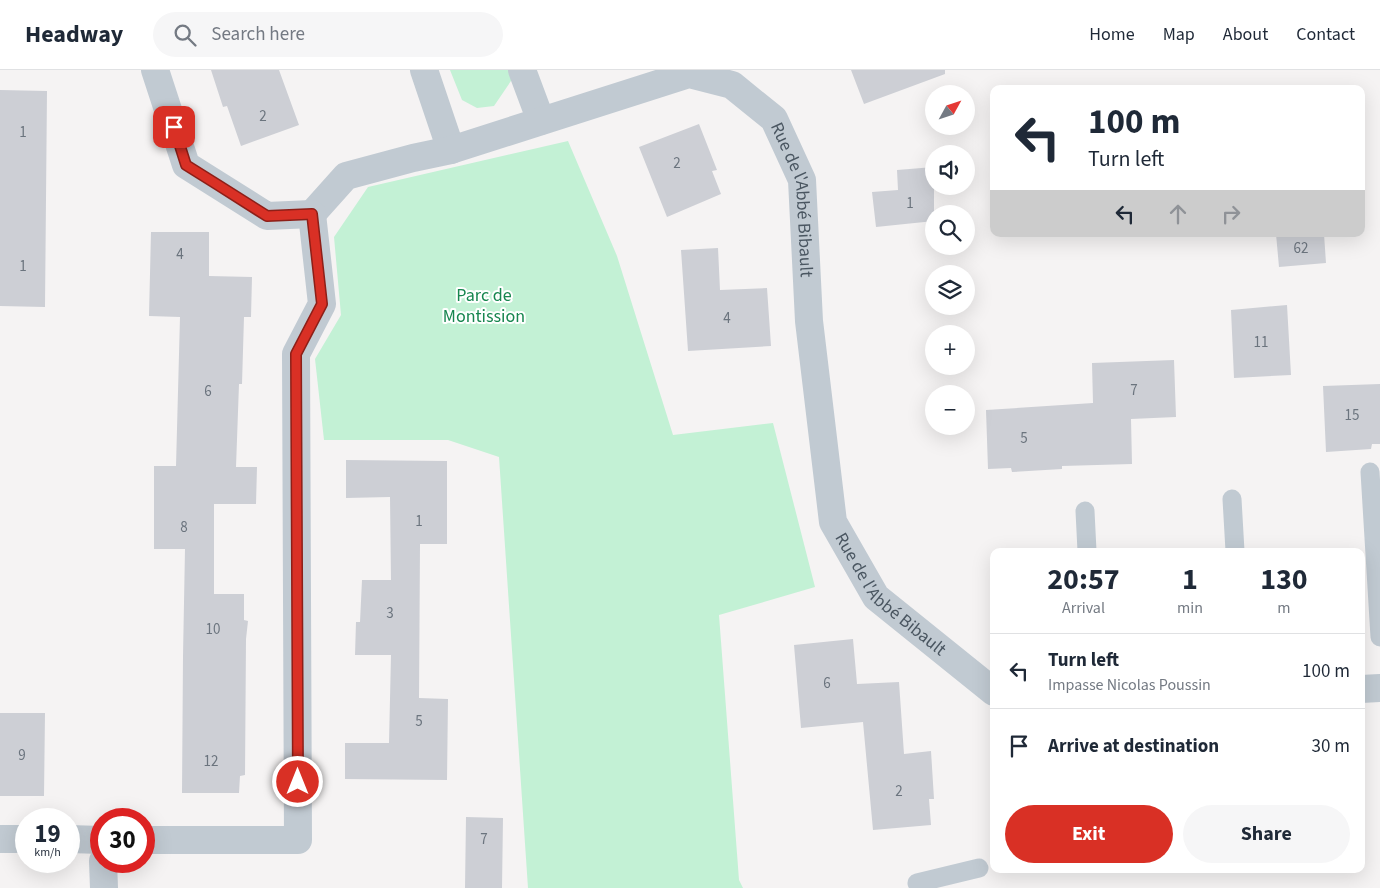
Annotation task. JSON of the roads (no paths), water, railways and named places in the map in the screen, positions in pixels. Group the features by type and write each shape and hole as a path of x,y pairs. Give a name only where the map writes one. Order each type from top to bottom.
{"street":[{"path":"155,70 186,165 267,216 312,214 322,304 296,354 298,840 155,840"},
{"path":"424,70 451,150"},
{"path":"522,70 541,121"},
{"name":"Rue de l'Abbé Bibault","path":"312,214 346,176 451,150 689,74 737,78 774,119 802,180 809,321 833,522 876,597 990,689"},
{"path":"1365,689 1380,688"},
{"path":"0,839 15,839"},
{"path":"103,873 104,888"}],"lane":[{"path":"1370,472 1380,637"},
{"path":"1232,499 1235,548"},
{"path":"1085,511 1087,548"},
{"path":"917,883 979,868"}],"park label":[{"name":"Parc de Montission","path":"484,305"}]}
